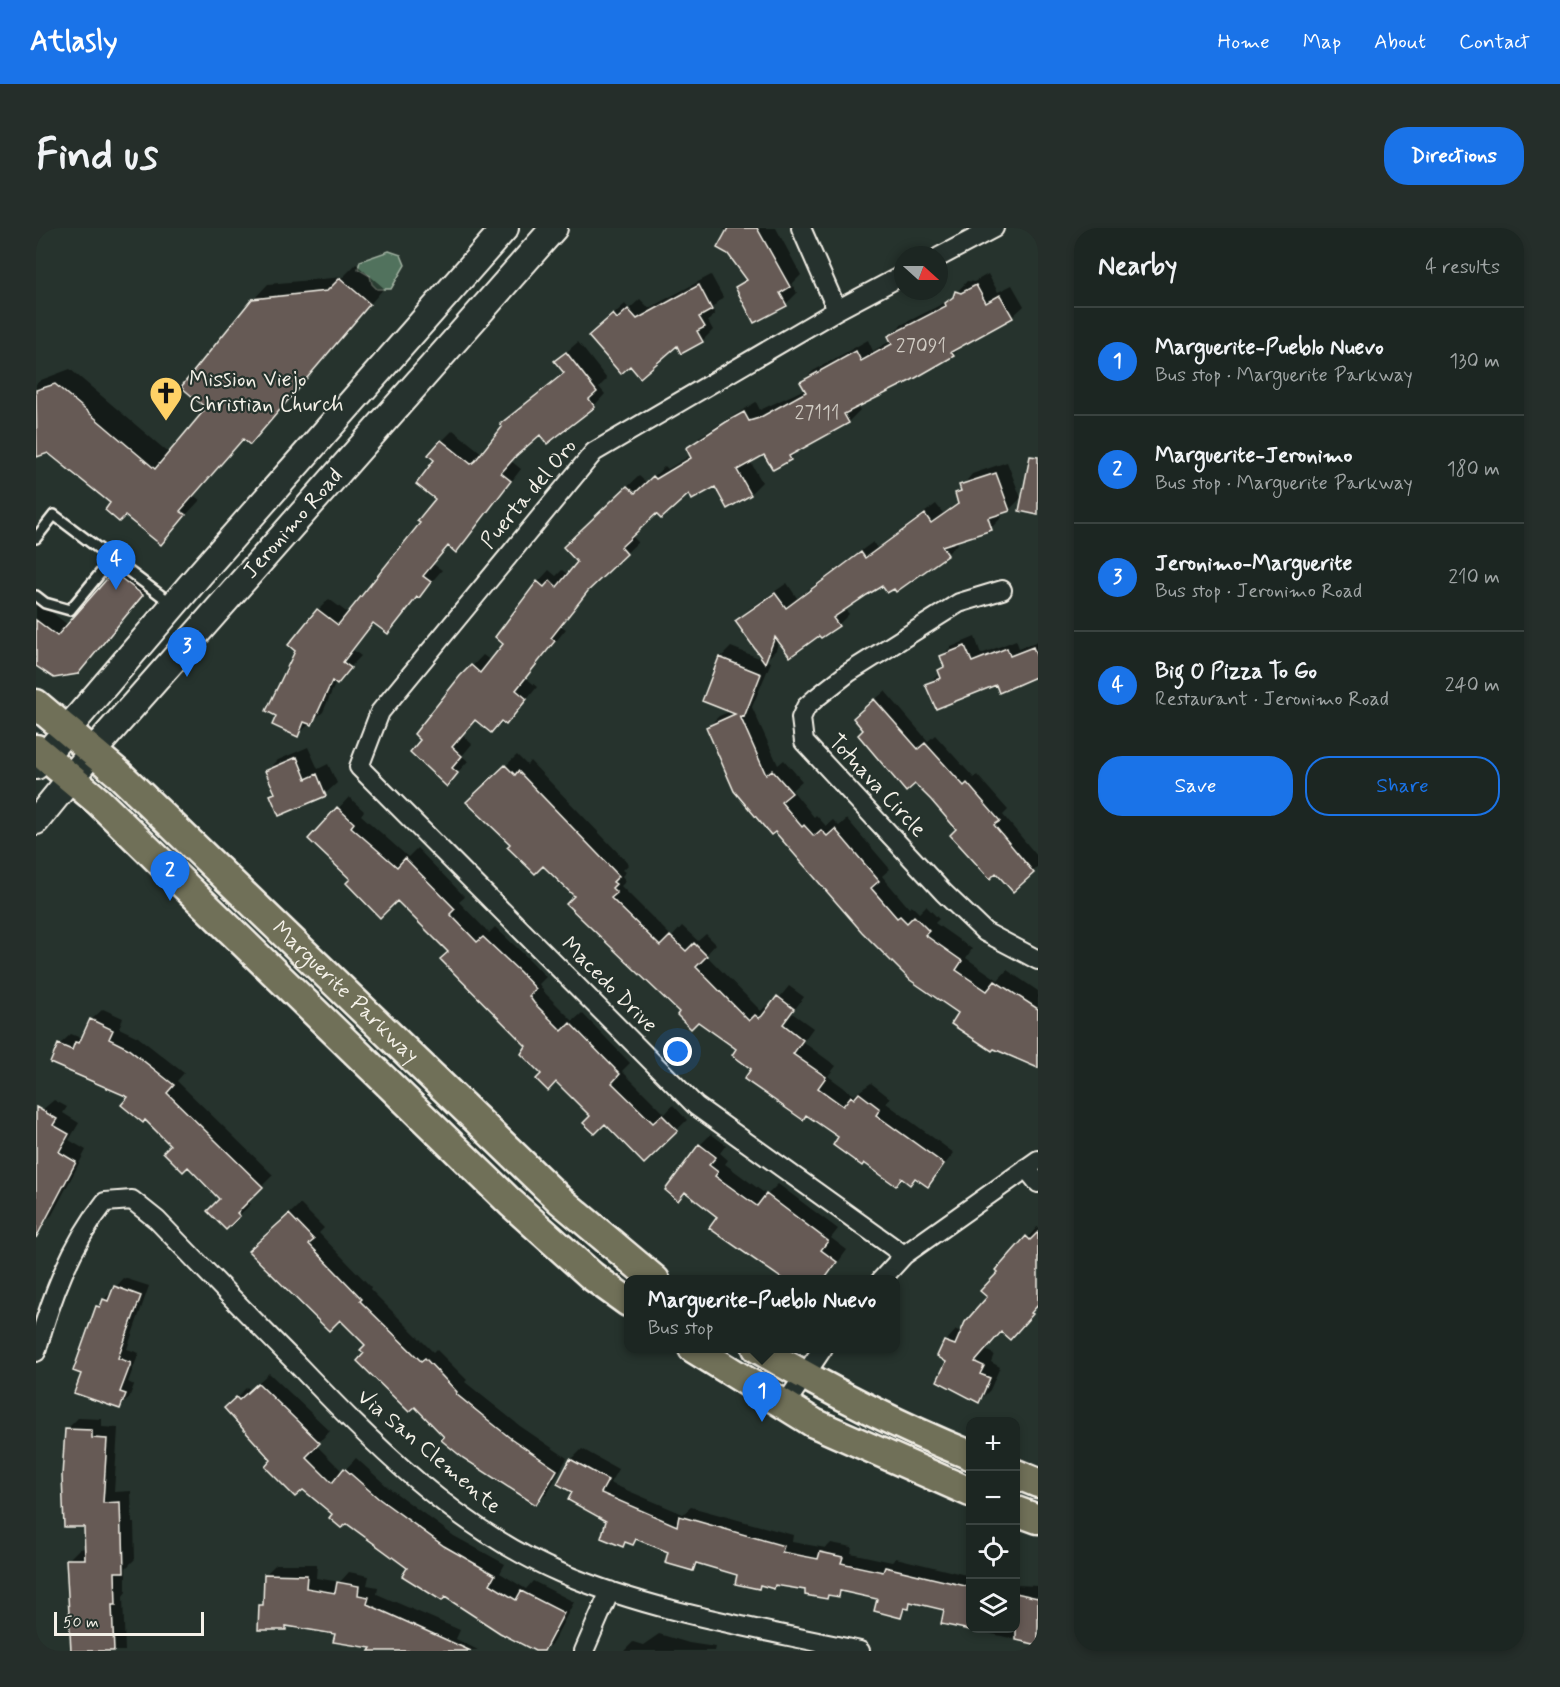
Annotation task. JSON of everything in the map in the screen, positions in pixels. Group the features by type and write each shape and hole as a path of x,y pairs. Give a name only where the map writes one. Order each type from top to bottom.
{"main road":[{"name":"Jeronimo Road","path":"39,757 66,730 173,604 505,228"},
{"name":"Jeronimo Road","path":"36,820 70,777 554,228"},
{"name":"Marguerite Parkway","path":"36,704 93,751 316,962 441,1089 543,1184 650,1275"},
{"name":"Marguerite Parkway","path":"39,757 70,777 230,928 511,1203 592,1276 624,1299"},
{"path":"701,1353 814,1423 966,1490"},
{"path":"765,1353 804,1376 918,1434 966,1453"},
{"path":"1020,1476 1038,1483"},
{"path":"1020,1512 1038,1519"}],"street":[{"path":"801,228 837,310"},
{"path":"948,252 994,228"},
{"name":"Puerta del Oro","path":"359,767 380,712 594,452 837,310 894,281"},
{"name":"Totuava Circle","path":"1002,590 959,603 848,674 806,707 801,718 801,733 804,742 944,893 985,932 1038,960"},
{"name":"Macedo Drive","path":"359,767 696,1106 904,1256"},
{"path":"886,1275 904,1256 1032,1164 1038,1183"},
{"name":"Via San Clemente","path":"36,1352 70,1255 84,1229 105,1203 132,1200 157,1220 368,1439 456,1511 514,1550 561,1573 610,1591 669,1608 860,1651"},
{"path":"784,1406 820,1353"},
{"path":"584,1651 610,1591"}],"lane":[{"path":"36,538 54,515 173,604"},
{"path":"36,596 45,603 70,609 112,559"}],"green space":[{"path":"389,251 401,255 405,265 391,289 377,289 372,284 370,276 358,269 360,261"}],"building":[{"path":"728,228 757,228 790,287 780,293 787,306 754,323 735,287 747,280 728,254 717,248"},
{"path":"340,278 370,304 250,445 243,439 180,511 186,515 161,545 125,516 119,522 105,510 110,503 48,453 37,457 36,390 55,384 155,469 206,408 181,387 252,299 327,291"},
{"path":"699,285 712,310 699,317 705,327 697,331 703,342 681,354 677,346 640,378 630,366 621,374 588,336 613,314 617,319 628,309 637,319"},
{"path":"976,285 986,303 1000,295 1013,318 951,352 954,356 912,380 844,414 849,423 789,456 791,460 773,470 764,455 737,470 751,495 727,509 715,487 692,500 689,494 661,519 656,514 621,547 627,554 588,591 551,638 555,641 516,690 527,699 506,725 501,721 491,733 475,720 452,747 462,756 452,768 458,773 447,787 410,752 420,740 414,734 460,676 471,665 480,673 503,644 495,637 537,581 544,587 550,580 557,587 577,562 563,547 627,486 635,493 653,476 656,479 691,458 686,448 726,422 744,412 749,421 759,418 806,392 800,382 856,351 861,361 892,344 888,336 946,306 945,303 953,297 955,291 961,293"},
{"path":"566,352 597,392 589,399 595,407 547,444 540,435 516,456 501,473 511,481 456,553 448,546 423,576 431,582 419,598 417,597 388,634 373,623 343,662 351,668 337,685 332,681 312,725 304,722 298,737 272,725 276,716 266,711 295,651 288,645 317,609 338,625 420,523 417,521 435,499 416,484 434,460 428,455 441,440 471,464 502,427 500,424 564,373 554,361"},
{"path":"1030,456 1038,457 1038,515 1019,511"},
{"path":"996,473 1010,511 988,518 992,530 942,546 948,555 896,592 894,589 887,593 882,586 867,595 833,618 839,626 821,638 819,636 790,657 775,637 765,663 735,621 775,593 786,608 861,552 865,558 925,514 931,523 958,504 955,493 961,491 959,485"},
{"path":"113,572 143,595 78,674 54,678 36,666 36,620 57,636"},
{"path":"965,646 972,662 1007,648 1010,656 1033,647 1038,660 1038,676 999,693 996,685 936,709 925,684 941,678 938,670 944,667 940,656"},
{"path":"719,657 761,674 744,717 740,716 766,775 772,770 792,793 781,802 802,827 804,825 814,836 821,830 827,836 835,829 879,881 871,888 897,918 900,916 907,923 914,916 929,931 925,935 962,961 956,970 987,991 995,981 1038,1009 1038,1068 994,1049 992,1051 951,1024 958,1013 910,980 862,932 775,832 771,835 734,791 706,727 735,714 702,701"},
{"path":"874,699 918,749 925,743 964,786 967,783 1000,821 994,825 1034,873 1013,892 996,873 990,879 950,835 956,829 931,800 915,784 906,792 858,735 863,730 853,718"},
{"path":"297,757 306,779 317,774 326,796 279,816 270,795 275,793 265,771"},
{"path":"505,765 515,775 518,771 619,876 613,882 616,884 612,888 617,893 611,898 660,946 670,936 686,951 694,943 707,956 696,967 749,1021 755,1015 759,1018 762,1016 777,996 794,1009 783,1024 803,1040 793,1054 826,1077 818,1088 843,1106 851,1096 854,1099 859,1093 880,1109 876,1115 944,1164 928,1187 915,1178 910,1185 901,1178 896,1186 864,1163 862,1166 833,1145 838,1137 806,1115 803,1120 744,1079 751,1069 732,1055 736,1049 698,1022 691,1029 677,1015 679,1012 566,904 574,896 543,866 535,874 507,847 510,844 466,802"},
{"path":"337,807 354,823 351,827 397,867 405,858 455,909 450,914 477,942 483,937 520,972 536,989 529,996 534,1003 562,1031 570,1023 620,1074 612,1083 653,1123 662,1115 678,1131 644,1164 605,1124 595,1134 583,1123 590,1116 556,1082 548,1091 536,1079 541,1074 521,1054 526,1046 440,959 448,952 397,901 380,918 346,883 350,879 308,839"},
{"path":"90,1019 113,1030 109,1039 127,1048 174,1085 167,1093 263,1187 237,1213 240,1216 226,1230 207,1211 219,1199 188,1167 183,1172 163,1152 170,1145 145,1120 143,1123 121,1105 128,1097 50,1063 58,1044 72,1050 75,1042 79,1043"},
{"path":"36,1107 57,1119 53,1125 69,1134 59,1152 76,1162 36,1238"},
{"path":"699,1144 716,1157 709,1165 718,1172 715,1176 757,1206 766,1194 828,1241 821,1250 837,1262 828,1275 777,1275 709,1228 717,1217 685,1192 678,1201 665,1190"},
{"path":"289,1214 314,1240 309,1244 362,1299 360,1301 421,1361 425,1358 457,1392 456,1394 509,1437 557,1470 536,1505 463,1458 441,1440 444,1437 415,1407 409,1412 357,1361 364,1353 360,1350 365,1345 340,1320 329,1331 248,1251"},
{"path":"1038,1232 1038,1305 1010,1340 1001,1332 975,1362 984,1366 980,1374 990,1378 979,1403 937,1381 946,1362 937,1356 944,1341 955,1345 965,1322 987,1297 980,1291 998,1272 996,1270 1026,1236 1030,1240"},
{"path":"114,1286 141,1296 118,1358 131,1363 120,1392 126,1394 120,1409 74,1393 81,1374 73,1371 96,1306 100,1307 103,1299 108,1301"},
{"path":"258,1383 320,1443 306,1457 332,1483 344,1468 378,1498 444,1546 495,1575 490,1584 516,1600 521,1591 564,1613 544,1651 535,1651 500,1633 445,1597 442,1601 402,1576 407,1568 347,1524 341,1528 329,1518 332,1514 303,1490 295,1497 265,1467 271,1460 224,1408 236,1397 239,1400"},
{"path":"65,1429 92,1430 92,1438 107,1439 103,1503 120,1502 121,1534 123,1534 124,1572 115,1572 116,1605 112,1605 114,1651 71,1651 66,1559 85,1559 84,1527 64,1527 62,1476"},
{"path":"570,1459 608,1480 601,1493 677,1526 679,1516 784,1546 782,1552 818,1559 820,1552 843,1557 841,1563 883,1572 885,1567 966,1586 966,1629 941,1624 944,1610 910,1602 909,1609 904,1608 901,1618 874,1611 877,1599 840,1591 839,1597 828,1595 827,1599 805,1595 805,1590 775,1585 774,1589 760,1585 759,1589 735,1584 737,1575 696,1563 693,1571 665,1563 668,1552 636,1539 633,1545 625,1542 623,1547 601,1538 606,1521 568,1500 572,1492 557,1484"},
{"path":"264,1574 307,1575 306,1588 335,1593 337,1582 359,1586 358,1595 369,1597 367,1604 471,1651 369,1651 371,1648 333,1642 335,1634 286,1626 286,1630 258,1630 259,1605 263,1605"},
{"path":"1020,1594 1038,1598 1038,1645 1016,1640 1016,1633 1020,1633"}],"place":[{"name":"Mission Viejo Christian Church","path":"166,422"},
{"name":"Big O Pizza To Go","path":"116,590"},
{"name":"Jeronimo-Marguerite","path":"187,677"},
{"name":"Marguerite-Jeronimo","path":"170,901"},
{"name":"Marguerite-Pueblo Nuevo","path":"762,1422"}]}
